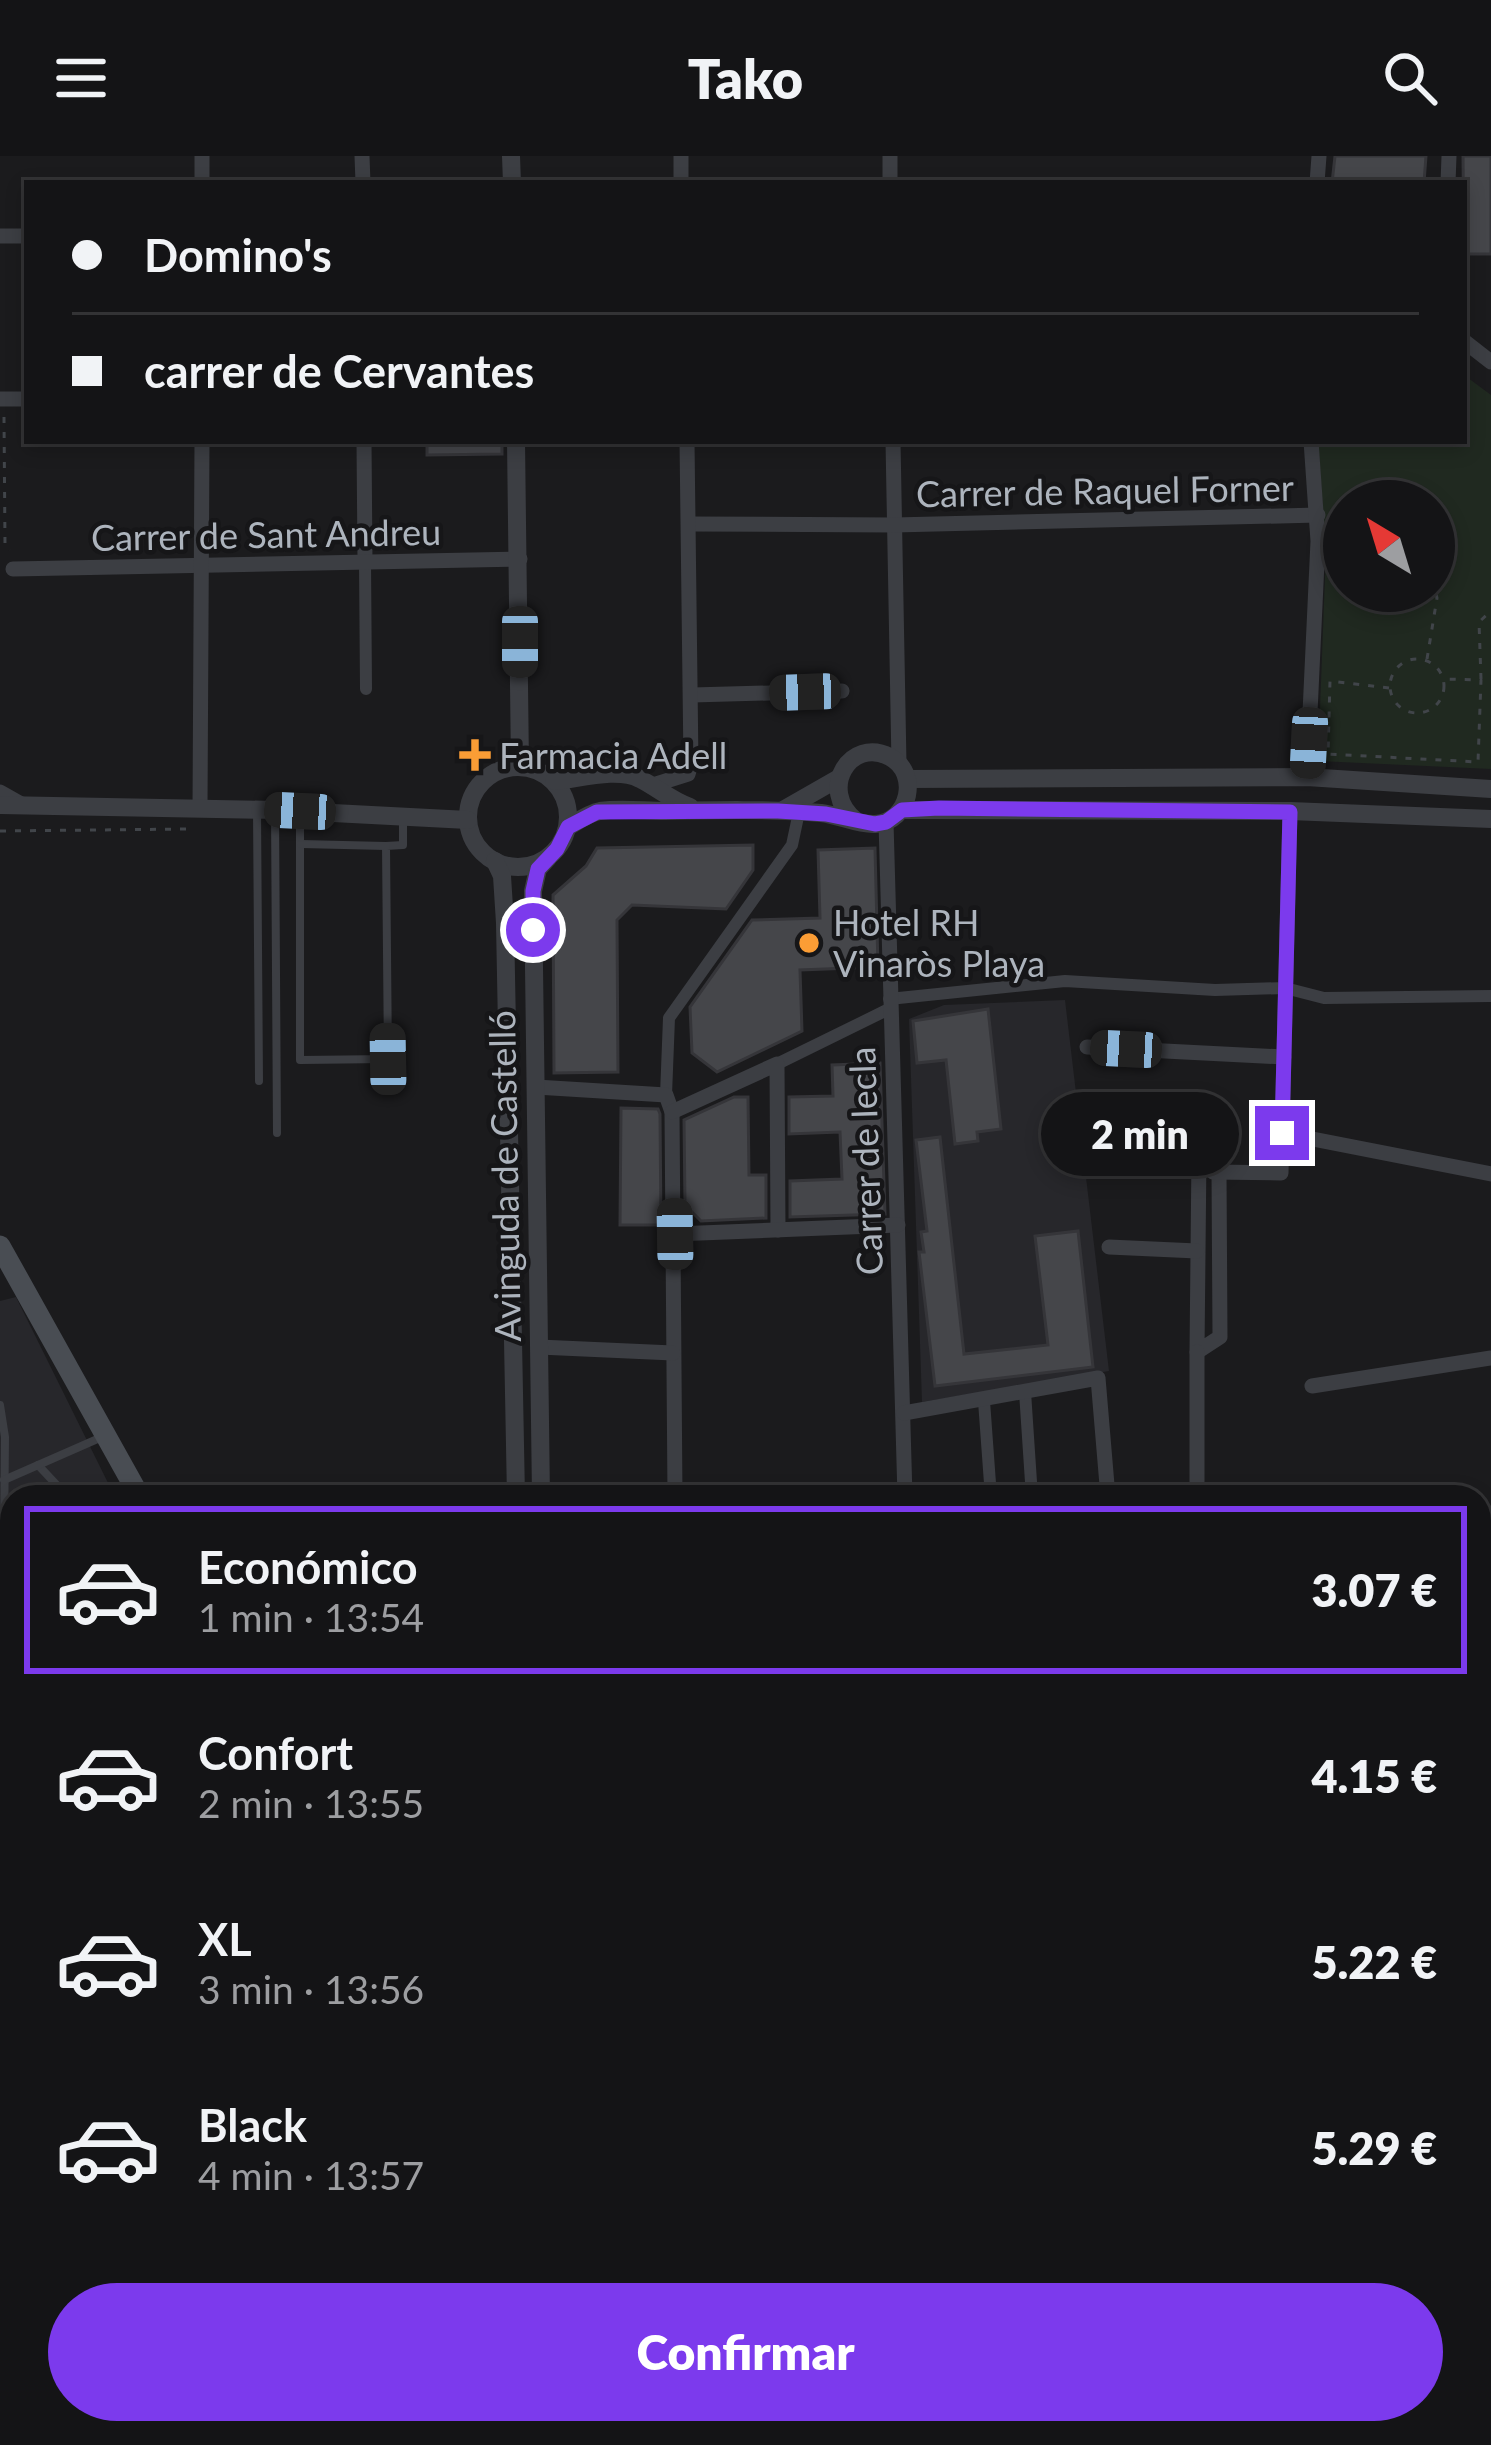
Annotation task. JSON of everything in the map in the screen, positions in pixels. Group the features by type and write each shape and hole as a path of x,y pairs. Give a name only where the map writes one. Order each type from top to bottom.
{"main road":[{"path":"0,1246 132,1485"}],"street":[{"path":"1467,342 1491,362"},
{"path":"200,808 202,444"},
{"path":"364,444 366,688"},
{"path":"516,444 520,766"},
{"path":"650,786 688,774 692,695 687,444"},
{"path":"893,444 903,772 894,816"},
{"path":"1307,777 1318,515 1311,444"},
{"name":"Carrer de Raquel Forner","path":"688,524 1318,515"},
{"name":"Carrer de Sant Andreu","path":"13,561 202,565 520,559"},
{"path":"692,695 842,691"},
{"path":"789,812 865,754 889,757 903,772 1307,777 1491,789"},
{"path":"554,781 568,811 568,827 548,858 522,867 495,862 476,844 468,820 477,788 504,769 520,766 554,781 625,774 701,810"},
{"path":"839,778 840,802 856,820"},
{"path":"1443,817 1470,805 1462,786"},
{"path":"0,792 23,805"},
{"path":"0,809 23,805 266,809 468,820"},
{"path":"568,827 597,812 701,810 789,812 865,824 894,816 1290,812 1491,819"},
{"path":"675,1485 669,1018 792,845 789,812"},
{"path":"1198,1172 1281,1173 1290,812"},
{"name":"Carrer de Iecla","path":"894,816 889,1004 905,1485"},
{"name":"Avinguda de Castelló","path":"541,1485 533,891 538,869 548,858"},
{"name":"Avinguda de Castelló","path":"495,862 502,876 506,923 516,1485"},
{"path":"536,1087 669,1103 777,1064 889,1004 1066,981 1215,990 1286,988 1324,998 1491,996"},
{"path":"1087,1047 1284,1057"},
{"path":"777,1064 778,1230"},
{"path":"1282,1133 1491,1174"},
{"path":"1093,1142 1199,1154 1198,1485"},
{"path":"1197,1352 1220,1337 1219,1172"},
{"path":"675,1234 898,1226"},
{"path":"1109,1247 1198,1251"},
{"path":"539,1347 673,1353"},
{"path":"1312,1386 1491,1358"},
{"path":"904,1413 1098,1378 1107,1485"},
{"path":"1025,1392 1031,1485"},
{"path":"984,1401 990,1485"}],"lane":[{"path":"259,1081 266,809"},
{"path":"266,809 277,1132"},
{"path":"300,811 301,1060 388,1059 386,846"},
{"path":"301,844 403,845 403,816"},
{"path":"0,1405 4,1485"},
{"path":"4,1480 106,1435"},
{"path":"38,1465 57,1485"}],"path":[{"path":"13,561 5,545 4,416 16,415 14,399"},
{"path":"1389,688 1330,681 1328,754 1478,763 1479,622 1491,611"},
{"path":"1426,661 1435,612"},
{"path":"1443,679 1442,697 1421,713 1396,704 1389,688 1394,670 1418,659 1443,679 1481,680"},
{"path":"0,831 191,829"}],"shaded area":[{"path":"1467,377 1491,395 1491,769 1318,761 1324,612 1455,612 1455,480 1323,480 1323,509 1318,444 1467,444"},
{"path":"1065,1000 1109,1371 922,1402 909,1019 944,1005"},
{"path":"16,1297 109,1485 0,1485 0,1301"}],"building":[{"path":"1335,156 1426,156 1424,180 1332,180"},
{"path":"1463,156 1491,156 1491,254 1467,254 1467,180 1463,180"},
{"path":"427,444 502,444 502,454 427,455"},
{"path":"753,845 753,870 726,909 632,905 617,920 618,1072 554,1073 553,895 586,866 597,848"},
{"name":"Hotel RH Vinaròs Playa","path":"875,848 878,967 800,970 802,1031 717,1072 692,1053 690,1007 752,920 820,918 818,850"},
{"path":"988,1009 1001,1129 977,1132 978,1141 955,1144 946,1060 917,1063 913,1021"},
{"path":"880,1063 885,1214 790,1217 790,1181 842,1179 840,1132 789,1134 789,1097 833,1096 832,1065"},
{"path":"734,1097 748,1097 749,1175 766,1175 766,1218 701,1221 685,1205 684,1120"},
{"path":"621,1108 658,1109 660,1114 661,1225 620,1225"},
{"path":"940,1137 964,1354 1048,1345 1035,1236 1078,1231 1093,1367 935,1386 919,1252 924,1252 921,1232 927,1231 916,1140"}],"place":[{"name":"Farmacia Adell","path":"475,755"},
{"name":"Hotel RH Vinaròs Playa","path":"809,943"}],"route":[{"path":"533,930 538,869 557,849 568,827 597,812 778,811 826,814 865,824 886,822 902,810 939,808 1290,812 1282,1133"}]}
